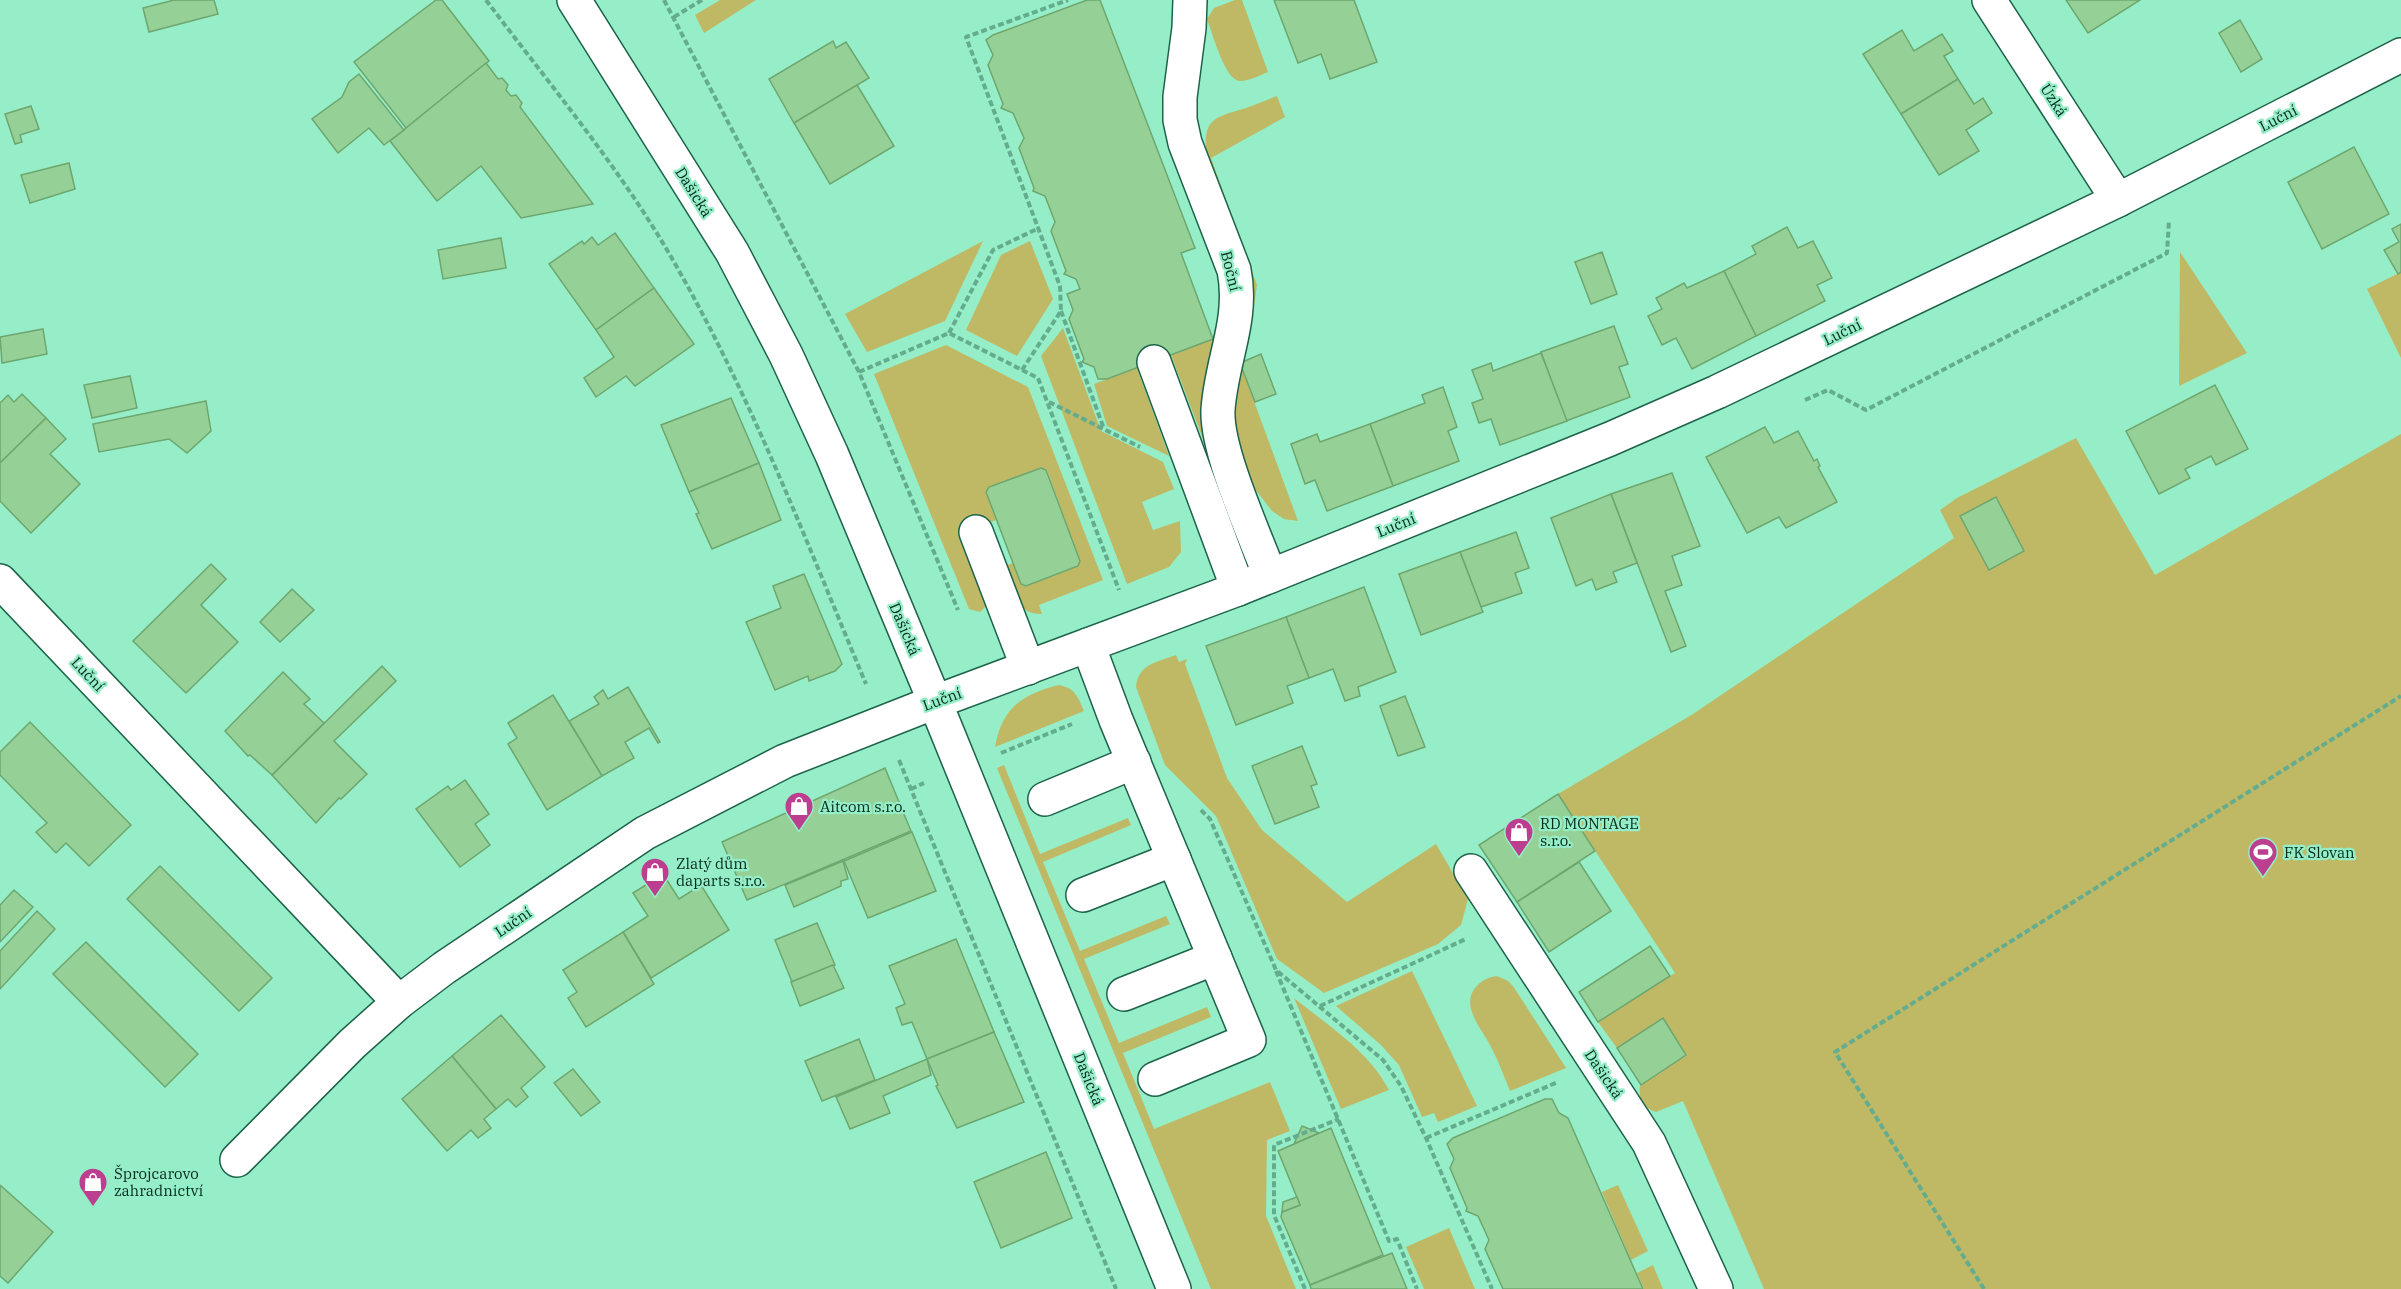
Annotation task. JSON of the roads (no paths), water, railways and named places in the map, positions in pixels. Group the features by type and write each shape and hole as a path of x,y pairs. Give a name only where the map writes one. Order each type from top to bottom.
{"street":[{"name":"Dašická","path":"574,0 732,252 786,355 832,455 935,702 1174,1289"},
{"name":"Boční","path":"1190,0 1189,28 1180,97 1180,120 1185,143 1234,270 1238,290 1237,317 1218,408 1218,427 1270,576"},
{"name":"Úzká","path":"1989,0 2118,200"},
{"name":"Luční","path":"237,1160 352,1044 399,1002 444,968 645,833 785,761 882,722 1238,589 1621,435 1717,392 2118,200 2401,55"},
{"path":"1154,362 1238,589"},
{"path":"976,532 1028,668"},
{"name":"Luční","path":"0,581 399,1002"},
{"path":"1088,645 1249,1040 1155,1079"},
{"path":"1045,799 1134,762"},
{"path":"1083,895 1174,859"},
{"name":"Dašická","path":"1471,871 1649,1143 1716,1289"},
{"path":"1124,993 1215,958"}],"place":[{"name":"Aitcom s.r.o.","path":"799,832"},
{"name":"RD MONTAGE s.r.o.","path":"1519,858"},
{"name":"FK Slovan","path":"2263,878"},
{"name":"Zlatý dům daparts s.r.o.","path":"655,898"},
{"name":"Šprojcarovo zahradnictví","path":"93,1208"}]}
